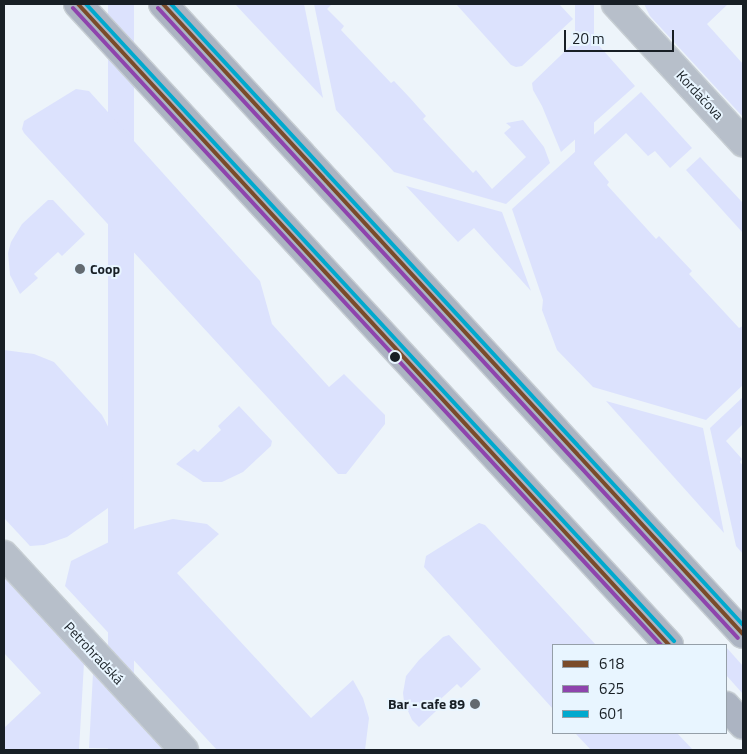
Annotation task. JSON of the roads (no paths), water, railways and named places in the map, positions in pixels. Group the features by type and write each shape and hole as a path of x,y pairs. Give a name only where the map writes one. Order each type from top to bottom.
{"main road":[{"path":"78,4 669,644"},
{"path":"163,4 743,634"},
{"path":"727,707 743,724"}],"street":[{"name":"Kordačova","path":"616,4 743,142"},
{"name":"Petrohradská","path":"4,555 184,750"}],"place":[{"name":"Coop","path":"80,269"},
{"name":"Bar - cafe 89","path":"475,704"}]}
